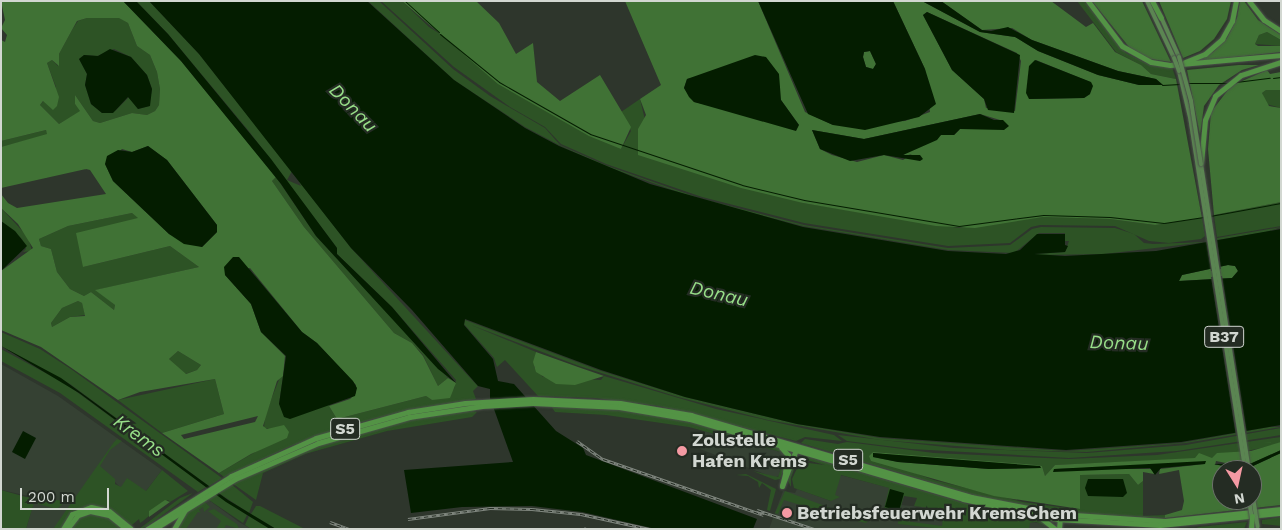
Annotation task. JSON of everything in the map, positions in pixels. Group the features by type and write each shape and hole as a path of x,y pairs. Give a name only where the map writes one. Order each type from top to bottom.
{"highway":[{"path":"1088,1 1127,51 1144,60 1170,65 1281,55"},
{"path":"1154,1 1161,18"},
{"path":"1170,65 1199,58 1217,44 1229,28 1236,1"},
{"path":"1249,1 1264,20 1281,32"},
{"path":"1201,164 1205,120 1215,96 1234,79 1278,63"},
{"name":"S5","path":"557,401 657,413 796,447 822,457 963,499 1037,516 1181,525 1265,514"},
{"name":"S5","path":"147,529 233,477 350,432 409,417 466,406 557,401 667,410 971,497 1073,521 1181,525 1265,514"},
{"path":"765,440 786,451 782,486 793,462 796,447"},
{"path":"785,472 796,447"},
{"path":"793,462 802,455 822,457"},
{"path":"174,529 179,517 191,502"},
{"name":"S5","path":"154,529 191,502"},
{"path":"65,529 72,514 91,507 109,511 131,529"},
{"path":"1265,514 1281,509"},
{"path":"65,529 78,515 90,511 109,515 126,529"},
{"path":"1265,514 1281,514"},
{"path":"1037,516 1058,529"},
{"path":"1252,516 1254,528"},
{"path":"1058,529 1059,517"},
{"path":"1058,529 1073,521"},
{"path":"1190,529 1205,523"},
{"path":"1160,525 1172,529"}],"main road":[{"name":"B37","path":"1147,1 1176,58 1190,117 1243,460"},
{"name":"B37","path":"1161,18 1191,102 1247,460"},
{"path":"1251,510 1252,516"},
{"path":"1253,510 1254,528"}],"shaded area":[{"path":"1,364 58,396 162,470 146,491 120,487 99,466 53,529 26,529 34,502 57,509 47,500 1,490"},
{"path":"704,431 781,452 785,457 780,475 775,478 700,449"},
{"path":"840,475 890,488 884,508 899,513 901,505 944,509 943,529 769,529 783,491 795,493 797,489 831,501"},
{"path":"206,498 239,522 251,529 182,529"},
{"path":"1029,522 1040,523 1049,529 1029,529"}],"green space":[{"path":"1,1 123,1 181,61 276,177 272,181 304,227 394,333 412,343 423,356 438,386 448,378 456,383 450,398 432,400 426,396 337,419 329,406 350,399 356,393 356,385 317,343 302,332 250,268 225,275 251,304 261,332 285,356 283,376 277,381 263,426 267,429 284,425 289,432 287,438 251,454 219,473 162,433 224,414 215,379 140,392 118,400 41,347 1,330 1,271 33,248 18,224 1,208 1,194 8,203 17,208 106,194 90,170 86,169 1,188 1,147 47,134 46,130 1,141 1,40 5,42 7,35 1,28 5,20","holes":["87,18 119,18 128,23 137,46 150,55 157,72 160,89 159,105 155,111 147,115 132,113 100,123 93,121 75,95 75,104 80,111 59,124 40,105 43,101 53,110 57,106 59,97 47,63 52,60 59,66 59,54 77,21","148,146 167,160 217,225 217,232 202,247 169,234 113,181 105,164 122,149 132,152","132,213 138,218 76,233 83,267 170,246 199,267 95,290 115,305 114,310 91,292 84,296 70,289 57,272 51,249 41,246 39,239 68,226","78,301 82,303 85,316 70,317 52,327 51,323 62,308","178,351 201,365 197,370 186,374 169,359","258,416 255,422 184,439 181,435"]},
{"path":"136,1 149,1 199,54 292,171 287,180 301,186 299,181 351,248 478,386 473,391 476,399 408,410 347,426 291,446 224,477 219,473 264,447 270,429 264,428 265,415 280,377 283,376 279,404 331,403 329,406 337,419 426,396 432,400 454,389 456,380 392,307 337,254 337,248 248,130 168,34"},
{"path":"368,1 379,1 453,69 490,96 545,128 560,145 605,165 702,199 804,225 948,248 1010,245 1032,229 1041,227 1115,228 1134,234 1144,243 1153,244 1206,242 1104,254 1039,255 1035,254 1065,252 1069,241 1065,241 1065,233 1039,233 1014,253 948,250 803,226 701,200 605,166 559,145 525,127 454,80"},
{"path":"381,1 402,1 429,27 621,149 631,131 621,112 640,99 645,120 803,203 959,228 1043,217 1110,219 1155,225 1202,218 1205,236 1201,239 1169,243 1149,241 1115,226 1040,225 1031,227 1010,243 948,246 804,223 702,197 606,164 561,144 545,127 510,107 454,67"},
{"path":"402,1 476,1 499,23 516,54 533,43 537,82 560,101 600,75 631,127 621,149 589,136 498,84"},
{"path":"625,1 758,1 805,112 833,125 905,121 930,112 925,69 893,1 922,1 980,32 1015,37 1038,51 1098,75 1139,85 1163,85 1156,79 1118,71 1032,40 1012,28 982,30 941,1 1051,1 1086,27 1093,23 1115,52 1141,65 1151,74 1176,79 1202,218 1155,225 1110,219 1043,217 975,228 936,226 803,203 741,188 638,155 638,129 646,115 640,99 661,85","holes":["927,12 1017,53 1021,61 1015,111 986,108 984,99 952,70 923,15","1036,60 1090,82 1090,94 1084,98 1029,99","708,74 781,100 799,125 694,102 684,88 687,79","980,114 1000,120 987,129 960,129 954,135 941,135 904,154 905,156 912,154 903,160 884,155 857,162 832,155 820,149 812,130 864,139"]},
{"path":"1077,1 1084,1 1126,53 1150,65 1172,67 1176,79 1151,74 1141,65 1116,52"},
{"path":"1092,1 1142,1 1171,62 1150,59 1129,47"},
{"path":"1159,1 1231,1 1227,19 1214,39 1200,51 1183,58"},
{"path":"1240,1 1244,1 1258,20 1281,35 1281,40 1267,32 1259,35 1255,44 1258,46 1281,46 1281,52 1198,61 1213,52 1227,38 1237,18"},
{"path":"87,18 120,18 128,23 137,46 150,55 157,72 160,89 159,105 155,111 147,115 132,113 100,123 93,121 75,95 75,104 81,111 59,124 40,105 56,87 47,63 52,60 58,66 59,54 78,21","holes":["114,49 131,57 147,75 152,89 149,106 138,109 129,97 115,111 102,113 91,104 85,85 87,74 79,59 84,55 97,56"]},
{"path":"1267,32 1281,40 1281,46 1255,44 1259,35"},
{"path":"870,51 876,64 873,69 866,67 863,57 864,52"},
{"path":"1259,65 1242,70 1219,85 1204,106 1200,135 1187,70"},
{"path":"1267,70 1270,74 1281,72 1281,90 1266,90 1262,93 1269,106 1281,108 1281,202 1214,215 1208,149 1211,112 1231,86"},
{"path":"1266,90 1281,90 1281,108 1266,104 1262,93"},
{"path":"46,130 48,135 1,147 1,141"},
{"path":"276,177 316,236 448,378 438,386 423,355 412,343 394,333 304,227 272,181"},
{"path":"1281,202 1281,226 1217,237 1214,215"},
{"path":"1,208 28,237 32,251 23,252 26,249 22,239 1,221"},
{"path":"132,213 139,218 83,267 170,246 199,267 96,290 115,305 114,310 91,292 84,296 70,289 57,272 51,249 41,246 39,239 68,226"},
{"path":"1281,227 1266,232 1217,240 1217,238"},
{"path":"1228,265 1235,266 1238,271 1232,278 1179,281 1182,275"},
{"path":"78,301 82,303 85,315 70,317 52,327 51,323 62,308"},
{"path":"465,320 601,371 685,397 797,424 880,438 1066,451 1181,443 1269,427 1281,427 1186,443 1087,452 1007,450 880,440 768,420 678,397 579,366 471,325 536,352 534,367 543,377 601,380 604,376 716,409 834,435 842,441 805,437 796,441 659,406 595,398 538,396 505,360 497,367 494,358 464,324"},
{"path":"1,332 40,349 71,369 222,478 209,486 70,384 1,346"},
{"path":"1,349 66,384 206,487 198,492 60,393 1,361"},
{"path":"178,351 201,365 197,370 185,374 169,359"},
{"path":"536,352 604,376 575,385 556,384 536,372 533,362"},
{"path":"215,379 224,414 162,433 118,400"},
{"path":"551,406 619,409 690,421 783,449 786,454 784,469 780,479 775,480 753,471 778,477 785,457 781,452 689,427 606,415 555,412"},
{"path":"466,410 477,412 472,417 387,431 305,454 263,473 256,500 232,483 318,445 410,419"},
{"path":"1281,428 1281,435 1177,451 1069,458 911,449 847,441 838,435 954,448 1087,453 1186,445"},
{"path":"1281,437 1280,444 1213,458 1055,465 1045,476 1042,466 1037,465 873,452 869,456 934,480 1023,502 1074,509 1080,509 1080,475 1129,474 1138,485 1143,481 1143,516 1165,515 1165,518 1080,514 983,498 801,443 805,439 838,444 847,442 934,453 1069,459 1157,455"},
{"path":"117,439 122,441 110,450 100,466 115,479 115,484 121,487 127,478 146,491 162,470 188,491 170,502 168,500 140,523 139,519 132,525 134,529 110,510 91,506 76,510 62,529 53,529 114,442"},
{"path":"1281,442 1281,450 1259,460 1212,460 1212,510 1236,510 1165,518 1165,515 1182,510 1184,501 1179,470 1159,474 1160,469 1205,464 1054,469 1152,469 1154,474 1143,472 1143,481 1138,485 1129,474 1080,475 1080,509 994,496 871,461 869,456 873,452 1037,465 1042,466 1045,476 1055,465 1195,458 1199,453 1212,458 1217,453 1251,451","holes":["873,453 1041,468 989,469 898,462 873,457"]},
{"path":"1281,453 1281,505 1262,507 1262,462"},
{"path":"805,456 981,508 1043,521 1053,529 1036,522 1030,523 1029,529 943,529 898,524 898,520 942,526 944,510 914,506 917,498 904,496 899,513 884,509 889,488 841,475 835,495 840,497 831,501 794,488 792,479 800,462 825,465 807,460 800,461 794,469 791,478 791,487 788,481 794,463"},
{"path":"746,474 776,489 770,511 767,510 771,490 762,483 759,488 758,482 748,476 736,475"},
{"path":"231,484 253,502 249,513 217,492"},
{"path":"1,490 26,497 66,501 57,509 34,503 26,529 1,529"},
{"path":"785,491 857,518 869,520 866,523 852,520 838,512 836,516 784,500 778,514 775,513"},
{"path":"193,493 146,527 139,529 180,498"},
{"path":"214,493 247,515 243,523 206,498"},
{"path":"165,500 170,502 149,517 149,511"},
{"path":"203,500 210,507 204,512 203,507 199,510 201,513 198,512 186,529 176,529 184,513"},
{"path":"256,506 260,506 305,529 276,529 251,514"},
{"path":"214,509 237,524 239,529 226,525 224,529 216,529 221,521 208,511"},
{"path":"90,512 108,516 124,529 69,529 79,516"},
{"path":"249,516 270,529 251,529 245,525"},
{"path":"1281,517 1281,526 1262,524 1262,520"},
{"path":"1247,522 1244,529 1194,529 1199,527"}],"water":[{"path":"123,1 136,1 168,34 271,159 337,248 337,254 392,307 456,383 438,369 316,236 281,184 181,61"},
{"name":"Donau","path":"149,1 367,1 454,80 525,128 559,146 650,184 803,227 948,251 1006,254 1020,250 1037,234 1065,234 1065,245 1068,246 1065,252 1034,254 1065,256 1156,251 1281,229 1281,425 1181,442 1066,450 880,437 797,424 685,397 601,370 465,319 464,325 493,359 498,381 514,384 556,431 583,448 586,455 757,519 753,529 656,529 582,512 532,506 462,507 411,513 404,470 513,462 490,398 490,389 478,386 412,310 351,248 199,54","holes":["1228,265 1235,266 1238,271 1232,278 1179,281 1182,275"]},
{"path":"758,1 893,1 925,69 936,104 919,117 865,130 833,125 808,114","holes":["870,51 876,64 873,69 866,67 863,57 864,52"]},
{"path":"922,1 941,1 982,30 991,31 1008,27 1032,40 1118,71 1156,79 1163,85 1139,85 1098,75 1038,51 1015,37 980,32"},
{"path":"927,12 1020,55 1014,113 988,110 984,99 952,70 923,15"},
{"path":"110,49 131,57 147,75 152,89 150,106 138,109 128,97 113,113 102,113 91,104 85,85 87,74 79,59 84,55 98,56"},
{"path":"755,55 766,57 779,74 781,100 799,125 796,131 694,102 684,88 687,79"},
{"path":"1035,60 1091,82 1093,86 1090,94 1084,98 1029,99 1026,93 1029,66"},
{"path":"980,114 994,120 1003,120 1009,126 1004,130 960,129 954,135 941,135 937,140 903,155 920,155 923,159 920,161 884,155 850,161 820,149 812,130 864,139"},
{"path":"148,146 167,160 217,225 217,232 202,247 184,244 169,234 113,181 105,164 107,156 118,150 132,152"},
{"path":"1,221 15,231 27,246 1,271"},
{"path":"233,257 239,257 302,332 317,343 353,381 357,388 355,396 290,419 284,417 279,404 286,356 261,332 251,304 225,275 224,267"},
{"name":"Krems","path":"1,346 61,378 228,500 276,529 270,529 226,502 79,393"},
{"path":"23,431 36,438 25,459 12,452"},
{"path":"1281,450 1281,453 1262,462 1262,460 1259,460"},
{"path":"873,453 1040,466 1041,468 989,469 898,462 873,457"},
{"path":"1206,461 1205,464 1161,468 1155,475 1150,468 1053,472 1054,469"},
{"path":"1088,479 1123,479 1127,493 1123,497 1088,496 1085,488"},
{"path":"890,489 904,493 899,511 885,507"}],"pier":[{"path":"1217,238 1221,269 1211,271 1206,240"},
{"path":"1222,276 1247,434 1236,436 1211,277"}],"waterway":[{"path":"405,1 439,32"},
{"path":"440,34 499,82 590,134 742,185 804,200 959,226 1043,215 1110,217 1164,223 1204,217"},
{"path":"1273,78 1281,77"},
{"path":"1236,82 1270,78"},
{"path":"1187,83 1227,83"},
{"path":"1162,85 1180,84"},
{"path":"1210,216 1281,203"}],"railway":[{"path":"577,441 603,459 764,515"},
{"path":"408,519 490,508 532,509 581,514 649,529"},
{"path":"757,510 814,529"},
{"path":"330,522 349,529"}],"place":[{"name":"Zollstelle Hafen Krems","path":"682,451"},
{"name":"Betriebsfeuerwehr KremsChem","path":"787,513"}]}
